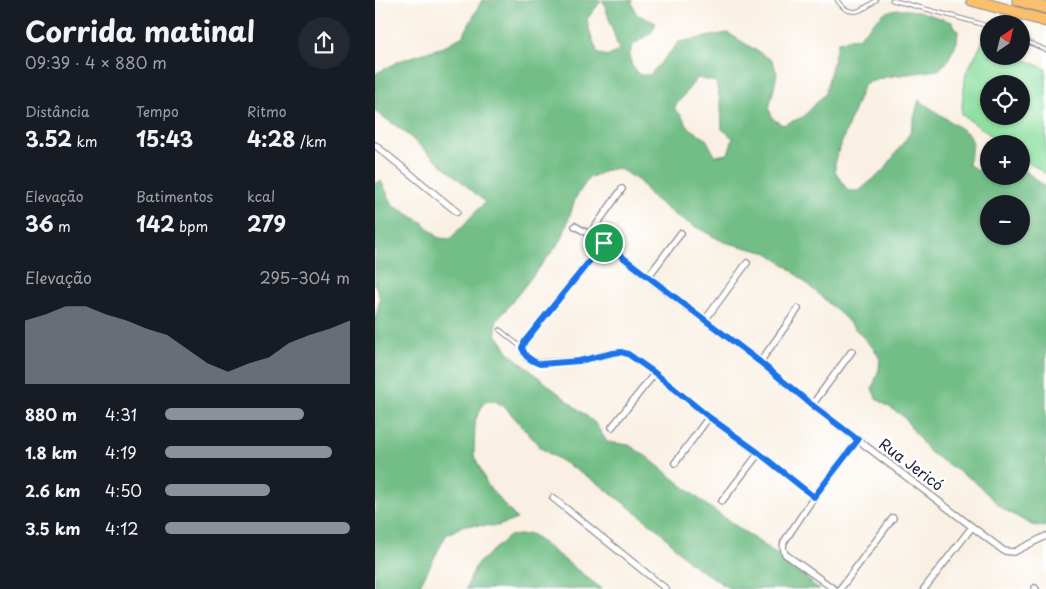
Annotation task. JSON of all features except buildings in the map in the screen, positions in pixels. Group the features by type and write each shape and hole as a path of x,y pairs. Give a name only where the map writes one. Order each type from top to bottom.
{"highway":[{"path":"972,0 1044,21"},
{"path":"1018,0 1046,8"}],"street":[{"path":"375,145 457,212"},
{"path":"590,234 621,189"},
{"name":"Rua Jericó","path":"575,226 604,243 648,276 760,362 812,405 1004,551 1014,552 1046,536"},
{"path":"648,276 681,233"},
{"path":"604,243 525,341 522,348 526,356 540,364 579,361 621,352 628,354 814,497"},
{"path":"705,320 747,263"},
{"path":"760,362 798,309"},
{"path":"812,405 853,352"},
{"path":"612,427 655,373"},
{"path":"675,463 709,417"},
{"path":"834,589 785,554 783,547 786,537 814,497 858,440"},
{"path":"722,501 759,453"},
{"path":"553,498 666,589"},
{"path":"840,589 893,518"},
{"path":"924,589 972,527"}],"lane":[{"path":"837,0 848,10 857,12 876,0"},
{"path":"892,0 980,24"},
{"path":"1030,42 1046,50"},
{"path":"500,330 522,348"}],"green space":[{"path":"482,0 602,0 587,19 598,54 609,56 619,50 603,0 632,0 636,14 656,23 651,33 633,45 629,56 632,66 639,75 650,75 679,42 728,33 773,61 777,74 769,109 773,119 783,125 803,117 825,94 838,42 859,37 884,13 896,9 918,11 952,22 958,31 957,42 947,62 938,70 885,77 864,84 835,160 835,171 848,191 859,191 884,170 910,133 919,100 967,133 973,142 968,164 977,170 980,168 980,185 1030,185 1030,175 1046,188 1046,526 1032,525 1003,509 974,481 929,452 903,416 877,399 872,389 879,369 880,359 874,349 844,317 788,267 768,253 724,242 679,218 653,198 639,181 620,169 610,169 589,178 576,197 562,239 496,322 496,334 510,354 595,423 607,442 629,445 647,457 709,507 778,555 819,589 730,589 689,562 660,531 599,484 542,449 505,407 495,401 484,402 475,421 474,455 488,486 517,519 498,526 464,525 446,535 418,589 375,589 375,320 380,299 375,284 375,183 381,181 393,205 422,222 439,238 450,239 485,202 402,130 375,111 375,74 399,61 443,47 463,36","holes":["697,78 716,82 721,105 722,129 733,138 728,154 715,156 706,139 688,127 674,108"]},
{"path":"980,47 980,65 1030,65 1030,62 1046,69 1046,174 1030,163 1030,135 990,135 961,114 966,73"},
{"path":"531,534 602,589 466,589 476,565 509,536"}],"route":[{"path":"604,243 760,362 858,440 814,497 628,354 621,352 579,361 540,364 526,356 522,348 525,341 604,243"}]}
